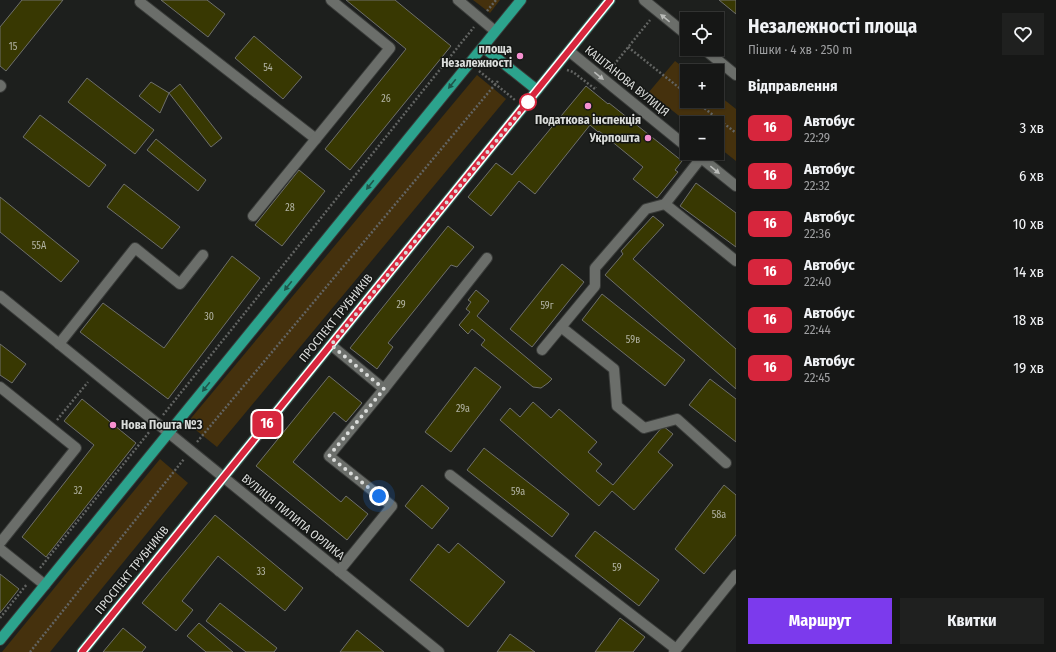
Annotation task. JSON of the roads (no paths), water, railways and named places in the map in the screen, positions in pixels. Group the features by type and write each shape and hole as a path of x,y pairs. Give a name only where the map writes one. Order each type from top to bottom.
{"main road":[{"path":"0,640 521,0"},
{"name":"ПРОСПЕКТ ТРУБНИКІВ","path":"82,652 610,0"},
{"path":"482,47 537,90"}],"street":[{"path":"253,216 390,48 331,0"},
{"path":"458,0 496,31"},
{"path":"646,1 680,30"},
{"path":"140,2 316,139"},
{"name":"КАШТАНОВА ВУЛИЦЯ","path":"569,51 680,141"},
{"path":"713,56 736,75"},
{"path":"542,350 595,286 595,268 646,209 666,204 695,160"},
{"path":"703,160 736,186"},
{"path":"666,204 736,261"},
{"path":"58,344 135,248 180,284 203,255"},
{"path":"339,571 392,506 329,456 384,389 487,258"},
{"name":"ВУЛИЦЯ ПИЛИПА ОРЛИКА","path":"0,296 439,652"},
{"path":"561,327 614,368 617,406 644,428 677,419 726,463"},
{"path":"331,345 384,389"},
{"path":"0,387 76,448 0,544"},
{"path":"450,475 675,650 736,575"},
{"path":"0,549 45,585"}],"place":[{"name":"площа Незалежності","path":"520,56"},
{"name":"Податкова інспекція","path":"588,106"},
{"name":"Укрпошта","path":"648,138"},
{"name":"Нова Пошта №3","path":"113,425"}]}
